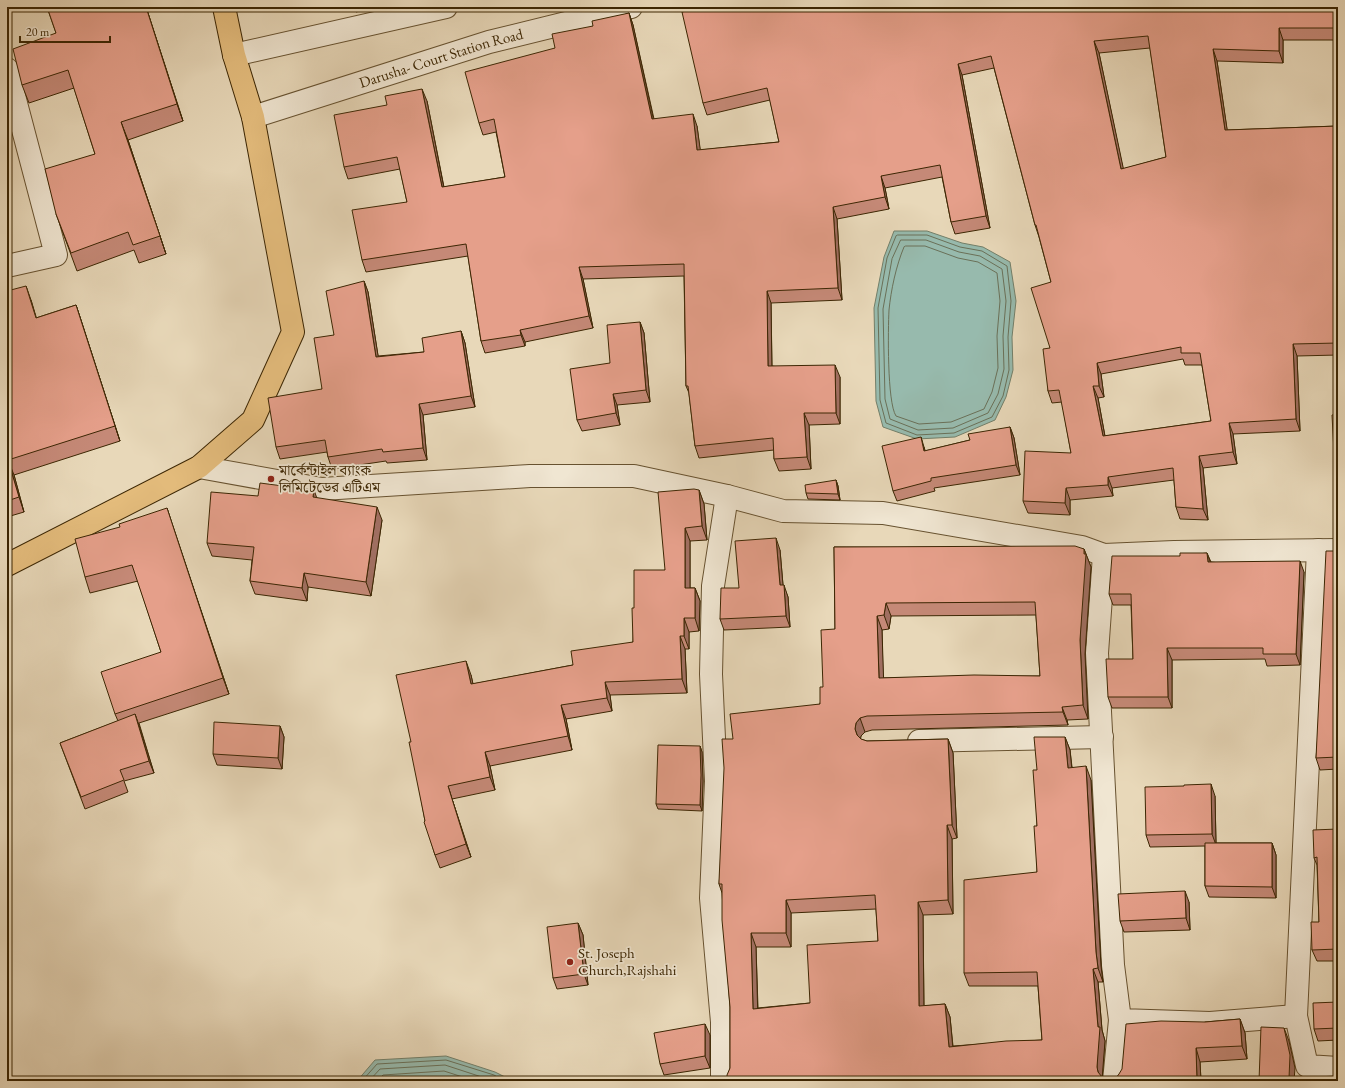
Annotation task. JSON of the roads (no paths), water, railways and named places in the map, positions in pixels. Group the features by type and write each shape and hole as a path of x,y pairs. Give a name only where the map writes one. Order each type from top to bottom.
{"highway":[{"path":"7,565 199,467 253,420 293,332 254,117 234,56 224,7"}],"street":[{"path":"234,56 446,7"},
{"name":"Darusha- Court Station Road","path":"254,117 489,42 631,7"},
{"path":"7,69 56,255 7,266"},
{"path":"199,467 322,489 530,476 634,476 727,496 783,511 883,513 1082,547 1104,554 1328,550 1296,1016 1307,1066 1338,1068"},
{"path":"722,1081 722,1022 711,898 716,781 712,674 713,586 727,496"},
{"path":"1104,554 1097,654 1112,965 1120,1020 1114,1081"},
{"path":"903,741 1102,737"},
{"path":"1120,1020 1210,1023 1296,1016"}],"water":[{"path":"894,231 927,231 962,243 983,247 1010,262 1016,301 1012,337 1013,370 1006,397 995,420 955,437 917,439 883,427 876,401 874,308 884,257"},
{"path":"446,1056 495,1072 513,1081 357,1081 375,1060"}],"place":[{"name":"মার্কেন্টাইল ব্যাংক লিমিটেডের এটিএম","path":"271,479"},
{"name":"St. Joseph Church,Rajshahi","path":"570,962"}]}
